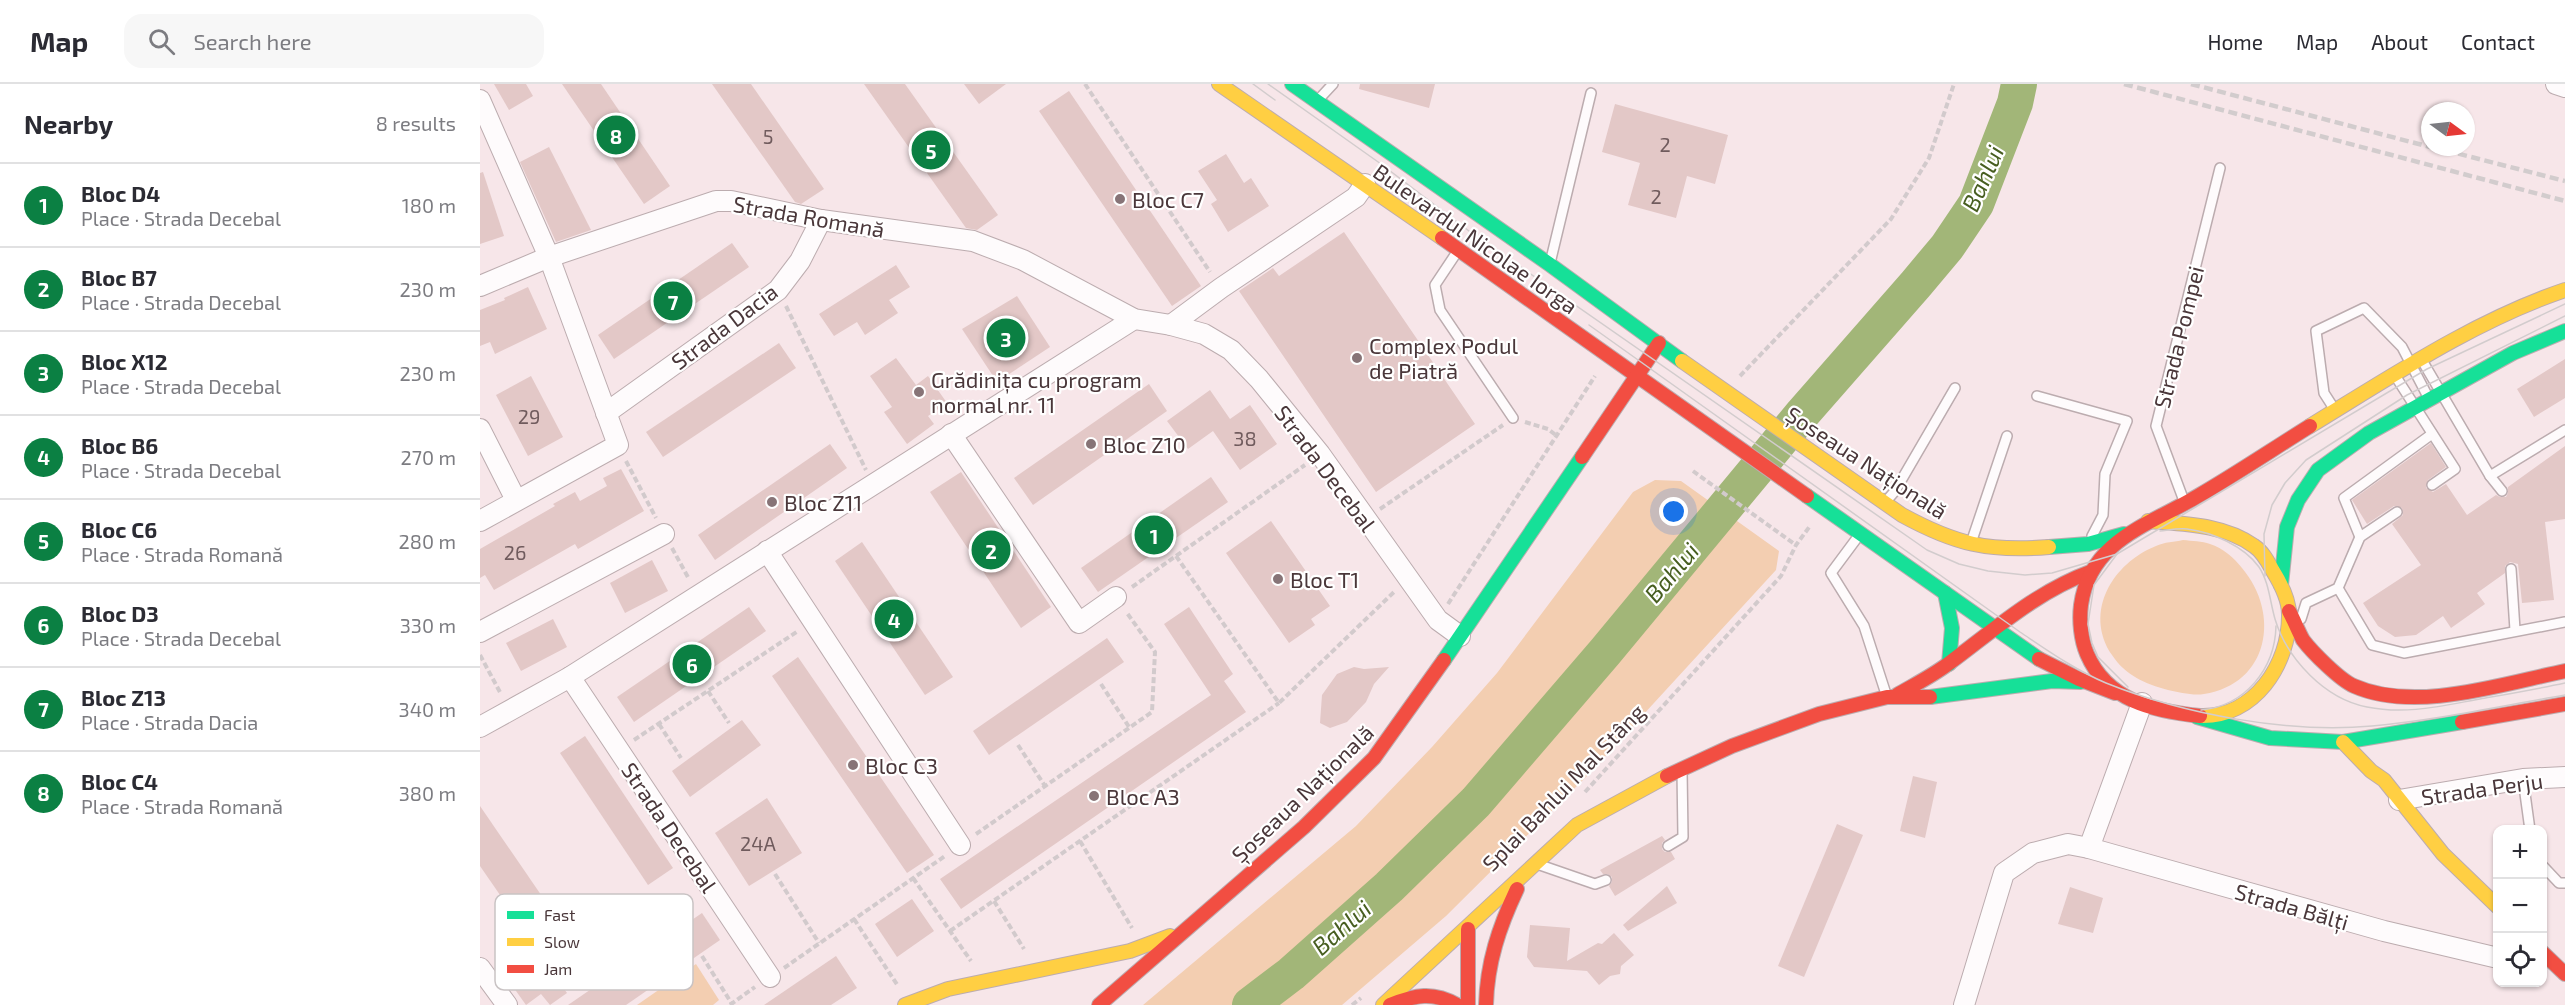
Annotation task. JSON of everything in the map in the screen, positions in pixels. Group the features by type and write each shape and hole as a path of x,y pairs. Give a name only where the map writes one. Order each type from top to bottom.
{"main road":[{"name":"Bulevardul Nicolae Iorga","path":"1219,84 1365,184 1860,533"},
{"name":"Bulevardul Nicolae Iorga","path":"1292,84 1550,264 1731,397"},
{"path":"2122,696 2109,686 2095,670 2079,628 2080,605 2090,572 2107,550 2148,521 2185,503 2416,363 2509,313 2565,290"},
{"path":"2282,585 2287,527 2298,500 2318,470 2368,434 2513,353 2565,331"},
{"name":"Șoseaua Națională","path":"907,1004 986,980 1130,951 1186,931 1304,827 1374,759 1418,699 1659,344"},
{"name":"Șoseaua Națională","path":"1731,397 1885,503 1935,533 1970,545 2025,549 2088,544 2130,533"},
{"path":"2148,521 2217,528 2254,545 2264,555 2282,585 2289,611 2304,641 2352,685 2383,695 2409,697 2475,690 2565,671"},
{"path":"1860,533 2048,665 2081,682 2142,703 2270,738 2343,742 2565,704"},
{"path":"1892,696 1949,664 1994,628 2069,578 2090,572"},
{"path":"1945,593 1953,625 1954,643 1949,664"},
{"path":"2191,715 2220,715 2254,697 2268,682 2279,664 2286,642 2289,611"},
{"path":"1383,1005 1468,929 1577,825 1626,796 1682,768 1732,746 1819,714 1892,696 1941,697 2052,681 2081,682"},
{"path":"2389,750 2416,729"},
{"path":"2343,742 2371,771 2384,780 2444,854 2493,903"},
{"path":"2384,764 2384,780"},
{"path":"1483,1005 1488,961 1498,929 1530,868"},
{"path":"1468,929 1483,1005"},
{"path":"1099,1005 1186,931"},
{"path":"2547,957 2565,975"},
{"path":"1390,1005 1415,994 1436,994 1457,1005"}],"street":[{"path":"2556,84 2565,87"},
{"path":"480,100 549,257 618,445 480,521"},
{"path":"1171,326 1221,288 1356,197 1365,184"},
{"name":"Strada Romană","path":"480,286 549,257 716,201 731,201 821,220 973,241 1023,260 1134,320"},
{"name":"Strada Dacia","path":"606,413 778,290 800,261 821,220"},
{"path":"480,727 570,676 1134,320"},
{"name":"Strada Decebal","path":"1134,320 1204,334 1231,350 1259,379 1320,454 1438,620 1460,636"},
{"path":"480,429 516,500"},
{"path":"951,434 1079,623 1116,597"},
{"path":"480,632 664,534"},
{"path":"767,551 960,845"},
{"name":"Strada Decebal","path":"570,676 770,977"},
{"path":"2089,848 2142,703"},
{"name":"Strada Perju","path":"2399,800 2523,779 2565,777"},
{"name":"Strada Bălți","path":"1964,1005 2004,873 2033,853 2068,844 2384,931 2493,957"},
{"path":"480,968 495,989"},
{"path":"496,990 507,1005"}],"lane":[{"path":"1318,101 1333,84"},
{"path":"1550,264 1591,93"},
{"name":"Strada Pompei","path":"2185,503 2156,426 2220,168"},
{"path":"1458,250 1435,285 1440,310 1513,418"},
{"path":"2336,411 2324,393 2316,331 2364,308 2416,363 2435,397 2502,491"},
{"path":"2395,375 2455,469 2432,485"},
{"path":"1885,503 1895,491 1955,388"},
{"path":"2037,396 2127,421 2105,474 2103,515 2088,544"},
{"path":"2490,476 2565,430"},
{"path":"2360,537 2344,498 2432,434"},
{"path":"1970,545 2007,436"},
{"path":"2298,627 2306,603 2338,588 2360,537 2397,512"},
{"path":"1860,533 1831,573 1864,626 1892,696"},
{"path":"2511,569 2515,630"},
{"path":"2338,588 2372,645 2404,653 2565,622"},
{"path":"1668,846 1683,837 1682,768"},
{"path":"2523,779 2529,825"},
{"path":"1530,868 1595,884 1606,880"},
{"path":"2547,870 2559,883 2565,883"}],"path":[{"path":"1085,84 1221,288"},
{"path":"1736,380 1892,219 1929,158 1954,84"},
{"path":"778,290 873,484"},
{"path":"1438,620 1596,374 1588,368"},
{"path":"1365,519 1513,418 1548,429 1557,436"},
{"path":"702,956 731,1004 1152,712 1155,652 1116,597 1320,454"},
{"path":"1693,471 1796,545"},
{"name":"Splai Bahlui Mal Stâng","path":"1579,799 1781,576 1796,545 1817,518"},
{"path":"1176,555 1279,703"},
{"path":"950,931 1279,703 1407,579"},
{"path":"619,751 813,621"},
{"path":"480,655 510,710"},
{"path":"1101,684 1129,728"},
{"path":"707,691 729,723"},
{"path":"659,724 681,758"},
{"path":"1018,745 1045,786"},
{"path":"1080,841 1142,946"},
{"path":"775,874 819,943"},
{"path":"913,878 986,980"},
{"path":"994,902 1036,969"},
{"path":"854,919 907,1004"},
{"path":"1352,1005 1370,990"}],"shaded area":[{"path":"1655,480 1681,481 1779,551 1776,570 1587,776 1446,916 1342,1005 1143,1005 1356,826 1432,747 1497,673 1633,492"},
{"path":"2183,540 2207,543 2228,554 2242,568 2254,586 2262,606 2264,625 2262,644 2255,662 2243,677 2226,688 2204,694 2168,690 2144,682 2129,673 2112,655 2104,639 2101,622 2102,606 2107,591 2127,564 2156,546"},
{"path":"696,964 719,1000 713,1005 637,1005 659,990 693,990 693,966"}],"building":[{"path":"494,84 526,84 533,96 509,110"},
{"path":"562,84 601,84 670,186 644,204"},
{"path":"712,84 751,84 824,189 801,204 795,202"},
{"path":"864,84 905,84 998,215 977,230 966,228"},
{"path":"964,84 1006,84 979,104"},
{"path":"1360,84 1435,84 1429,108 1359,89"},
{"name":"Bloc C7","path":"1069,91 1201,286 1172,306 1039,111"},
{"path":"1615,104 1728,135 1715,184 1687,176 1676,218 1628,205 1640,163 1602,152"},
{"path":"549,147 591,230 556,242 520,162"},
{"path":"1226,154 1244,183 1251,178 1269,206 1228,232 1211,204 1217,200 1198,171"},
{"path":"483,172 504,236 480,244 480,173"},
{"name":"Complex Podul de Piatră","path":"1344,232 1475,424 1376,492 1239,291 1273,268 1279,276"},
{"path":"732,243 749,267 614,359 598,335"},
{"path":"896,265 910,287 889,300 898,313 865,335 857,322 834,336 819,314"},
{"path":"528,287 547,329 495,354 490,342 480,346 480,310"},
{"path":"1017,296 1050,347 997,382 962,329"},
{"path":"779,343 796,368 663,457 646,432"},
{"path":"896,358 916,385 928,376 947,403 928,416 934,424 907,444 884,412 892,407 870,376"},
{"path":"2565,359 2565,398 2534,417 2517,389"},
{"path":"531,376 563,437 528,456 496,395"},
{"name":"Bloc Z10","path":"1149,384 1167,411 1033,505 1014,478"},
{"path":"1210,390 1230,419 1250,405 1277,444 1240,470 1213,431 1188,449 1167,421"},
{"path":"2431,443 2446,467 2428,480 2426,488 2433,492 2446,484 2467,515 2496,495 2506,497 2508,487 2565,446 2565,519 2545,522 2554,600 2522,603 2518,564 2510,562 2505,566 2505,573 2477,593 2485,604 2451,628 2443,616 2416,635 2395,637 2378,626 2363,603 2421,565 2392,524 2403,515 2402,508 2394,506 2367,524 2352,500"},
{"name":"Bloc Z11","path":"830,444 847,468 715,560 698,535"},
{"path":"621,469 644,511 578,549 575,544 494,590 485,575 480,578 480,549 575,492 580,501 607,486 603,478"},
{"path":"961,472 1051,607 1021,628 930,492"},
{"path":"1211,477 1228,502 1098,592 1081,568"},
{"name":"Bloc T1","path":"1271,521 1330,606 1311,619 1315,625 1289,643 1226,553"},
{"path":"862,542 953,677 925,695 835,561"},
{"path":"652,560 668,591 625,613 610,583"},
{"path":"749,607 766,631 634,722 617,697"},
{"name":"Bloc A3","path":"1189,607 1233,674 1224,681 1246,712 961,909 940,879 1211,695 1164,624"},
{"path":"553,619 567,647 521,671 506,643"},
{"path":"1107,638 1124,662 989,755 973,731"},
{"name":"Bloc C3","path":"798,657 934,855 907,873 772,676"},
{"path":"1354,667 1364,669 1389,667 1374,684 1366,702 1347,722 1330,728 1320,723 1322,695 1337,674"},
{"path":"742,720 761,745 690,797 672,771"},
{"path":"585,736 673,868 648,885 560,753"},
{"path":"1913,776 1937,782 1925,838 1900,831"},
{"path":"767,798 802,853 749,886 715,833"},
{"path":"480,806 540,894 499,894 480,866"},
{"path":"1837,824 1863,835 1804,977 1778,966"},
{"path":"1662,836 1665,840 1662,843 1662,849 1665,852 1671,852 1675,859 1615,896 1609,886 1612,877 1603,874 1600,870"},
{"path":"1667,886 1677,903 1628,931 1623,925"},
{"path":"2070,887 2103,898 2093,933 2058,924"},
{"path":"912,899 934,931 897,957 875,924"},
{"path":"702,913 720,940 693,959 693,919"},
{"path":"1530,925 1570,928 1567,961 1598,943 1602,944 1614,933 1634,955 1621,966 1620,974 1610,976 1599,985 1587,971 1534,967 1527,957"},
{"path":"836,956 857,988 831,1005 764,1005"},
{"path":"515,990 565,990 567,993 550,1005 541,994 526,1005"},
{"path":"590,990 648,990 626,1005 568,1005"}],"waterway":[{"name":"Bahlui","path":"1250,1005 1291,974 1389,887 1476,802 1605,652 1803,413 1947,247 1976,204 2015,103 2019,84"}],"tram line":[{"path":"1253,84 1275,100"},
{"path":"1268,84 1381,164 1469,231 1927,550 1959,564 1988,571 2025,575 2052,573 2117,554 2427,369 2565,304"},
{"path":"2265,576 2264,534 2272,505 2285,483 2306,460 2407,395 2565,316"},
{"path":"1589,325 2020,632 2072,666 2106,683 2168,704 2237,719 2306,727 2340,728 2445,716 2565,695"},
{"path":"2160,531 2184,529 2207,533 2227,541 2253,559 2265,579 2281,634 2298,662 2323,686 2351,703 2381,709 2424,709 2565,683"},
{"path":"2117,554 2094,585 2088,624 2098,657 2128,687"},
{"path":"2201,710 2231,701 2255,683 2270,657 2276,626"}],"railway":[{"path":"2124,84 2565,201"},
{"path":"2191,84 2421,145"},
{"path":"2467,156 2565,181"}],"traffic: fast":[{"path":"1292,84 1549,264 1682,361"},
{"path":"2281,585 2287,527 2298,500 2318,470 2369,433 2513,353 2565,331"},
{"path":"1444,660 1582,457"},
{"path":"1807,496 2039,659"},
{"path":"2049,547 2088,544 2124,534"},
{"path":"1945,593 1952,628 1949,664"},
{"path":"1930,697 2052,681 2081,682"},
{"path":"2197,717 2270,738 2343,742 2462,722"}],"traffic: slow":[{"path":"1219,84 1442,238"},
{"path":"2310,426 2466,333 2498,317 2565,290"},
{"path":"1682,361 1902,515 1921,525 1972,544 2008,548 2049,547"},
{"path":"2148,521 2203,526 2230,533 2242,539 2257,548 2265,557 2282,586 2288,603 2288,633 2283,651 2276,669 2265,684 2252,698 2237,708 2219,714 2200,716"},
{"path":"2343,742 2371,771 2384,780 2443,854 2493,902"},
{"path":"1383,1005 1577,825 1667,776"},
{"path":"905,1005 948,989 1130,951 1170,936"}],"traffic: jam":[{"path":"1442,238 1807,496"},
{"path":"1582,457 1659,343"},
{"path":"2200,716 2149,707 2119,693 2107,683 2087,654 2082,637 2080,611 2087,583 2096,565 2124,537 2212,488 2310,426"},
{"path":"1897,695 1942,668 2033,601 2070,580 2090,572"},
{"path":"2289,611 2303,640 2327,665 2348,683 2378,694 2404,697 2459,694 2565,671"},
{"path":"2039,659 2079,679 2115,693"},
{"path":"1099,1005 1304,827 1374,758 1444,660"},
{"path":"1667,776 1732,746 1819,714 1887,697 1930,697"},
{"path":"2462,722 2565,704"},
{"path":"1486,1005 1495,946 1517,889"},
{"path":"1468,929 1468,1005"},
{"path":"2547,957 2565,974"},
{"path":"1390,1005 1424,996 1440,998 1457,1005"}],"place":[{"name":"Bloc C4","path":"616,135"},
{"name":"Bloc C6","path":"931,150"},
{"name":"Bloc C7","path":"1120,199"},
{"name":"Bloc Z13","path":"673,301"},
{"name":"Bloc X12","path":"1006,338"},
{"name":"Complex Podul de Piatră","path":"1357,358"},
{"name":"Grădinița cu program normal nr. 11","path":"919,392"},
{"name":"Bloc Z10","path":"1091,444"},
{"name":"Bloc Z11","path":"772,502"},
{"name":"Bloc D4","path":"1154,535"},
{"name":"Bloc B7","path":"991,550"},
{"name":"Bloc T1","path":"1278,579"},
{"name":"Bloc B6","path":"894,619"},
{"name":"Bloc D3","path":"692,664"},
{"name":"Bloc C3","path":"853,765"},
{"name":"Bloc A3","path":"1094,796"}]}
